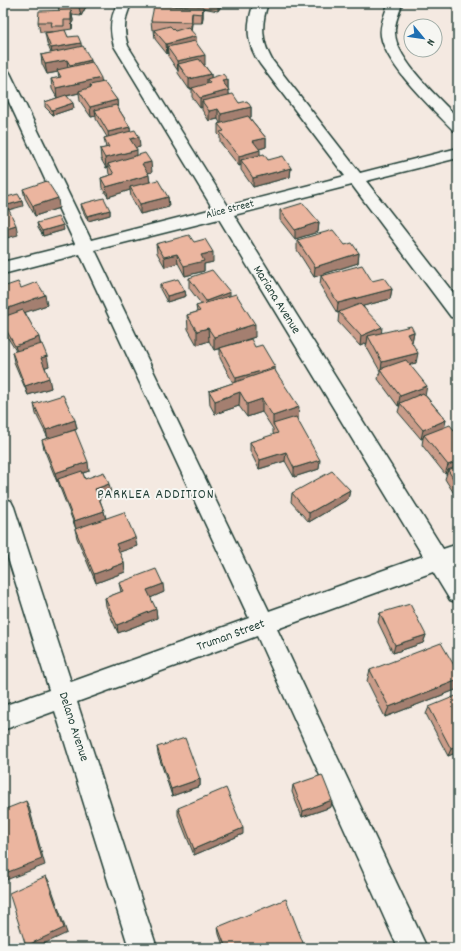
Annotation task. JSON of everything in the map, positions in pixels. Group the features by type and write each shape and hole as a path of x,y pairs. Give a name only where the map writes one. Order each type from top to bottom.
{"street":[{"name":"Mariana Avenue","path":"125,3 117,20 118,40 121,46 222,212 448,557 458,593"},
{"path":"261,3 255,20 254,30 257,48 284,87 458,312"},
{"path":"396,3 388,20 387,28 389,44 393,52 399,61 458,127"},
{"path":"3,73 263,624 413,948"},
{"name":"Alice Street","path":"3,268 458,153"},
{"name":"Delano Avenue","path":"3,507 143,948"},
{"name":"Truman Street","path":"3,718 448,557"}],"building":[{"path":"59,3 82,3 79,7 58,5"},
{"path":"154,6 203,7 202,14 192,13 191,22 151,21"},
{"path":"71,10 71,20 64,20 64,26 51,26 52,22 38,22 39,11"},
{"path":"170,26 175,31 188,27 196,36 166,44 154,30"},
{"path":"65,30 68,37 78,36 81,43 51,48 45,33"},
{"path":"195,41 205,55 177,61 167,47"},
{"path":"83,46 91,60 70,65 67,60 45,64 41,55"},
{"path":"199,59 211,74 189,79 178,64"},
{"path":"92,62 101,78 56,88 51,79 61,77 57,70"},
{"path":"223,74 228,80 222,81 229,90 200,98 192,88 210,83 207,79"},
{"path":"104,82 117,100 90,107 79,91 92,87 90,85"},
{"path":"233,94 239,103 247,101 251,107 221,114 218,109 209,111 202,101"},
{"path":"66,95 73,103 52,110 45,102"},
{"path":"116,105 130,127 108,132 95,110"},
{"path":"248,116 266,138 253,141 260,150 239,156 220,132 224,131 218,124"},
{"path":"135,130 139,137 130,139 137,150 105,158 100,149 109,147 104,138"},
{"path":"145,153 151,162 142,164 149,175 106,187 101,178 114,174 108,164"},
{"path":"264,154 268,160 283,156 291,168 253,178 241,160"},
{"path":"158,180 168,197 140,204 130,187"},
{"path":"47,181 58,198 33,206 23,189"},
{"path":"18,194 22,201 4,206 3,198"},
{"path":"104,198 110,210 87,216 81,204"},
{"path":"303,203 319,222 295,230 280,210"},
{"path":"7,206 16,225 3,229 3,207"},
{"path":"58,217 63,225 42,231 37,223"},
{"path":"333,230 345,245 352,243 359,253 315,267 297,240"},
{"path":"189,235 194,242 205,239 213,252 201,255 204,261 184,266 177,254 164,257 156,244"},
{"path":"362,265 372,281 384,278 392,289 338,303 321,276"},
{"path":"212,270 230,292 206,301 189,278"},
{"path":"178,279 185,291 167,296 160,284"},
{"path":"18,282 21,288 37,282 45,295 3,310 3,287"},
{"path":"236,294 255,324 214,337 208,328 197,331 187,315 200,311 196,306"},
{"path":"360,304 382,327 361,336 339,312"},
{"path":"23,310 39,337 15,346 3,324 3,317"},
{"path":"411,326 414,332 407,334 418,353 382,362 368,336"},
{"path":"251,339 255,347 262,345 275,367 236,378 220,348"},
{"path":"42,344 47,356 41,358 49,378 25,386 12,352"},
{"path":"406,360 427,386 400,396 380,369"},
{"path":"274,369 299,407 273,416 262,399 247,404 240,392 215,401 209,391"},
{"path":"423,393 446,420 423,430 400,403"},
{"path":"63,395 75,420 46,430 34,404"},
{"path":"296,417 320,460 294,468 286,452 260,460 250,442 278,433 273,424"},
{"path":"450,425 458,435 458,461 448,465 424,435"},
{"path":"75,430 88,462 55,473 42,440"},
{"path":"458,466 458,487 448,470"},
{"path":"82,471 85,479 104,472 109,484 95,489 104,511 74,521 58,479"},
{"path":"332,471 350,490 309,513 292,493"},
{"path":"124,512 135,537 116,544 124,563 94,574 75,529"},
{"path":"156,569 163,584 147,590 156,609 117,625 105,598 123,591 119,583"},
{"path":"410,604 426,635 395,645 380,613"},
{"path":"441,643 458,672 458,680 389,707 370,670"},
{"path":"458,695 458,746 451,749 429,707"},
{"path":"185,738 200,779 171,789 157,747"},
{"path":"322,775 332,800 303,811 293,785"},
{"path":"226,788 243,828 194,849 178,808"},
{"path":"26,801 42,859 3,874 3,810"},
{"path":"46,876 64,928 26,946 9,893"},
{"path":"286,899 305,948 226,948 218,927"}],"district":[{"name":"PARKLEA ADDITION","path":"156,495"}]}
